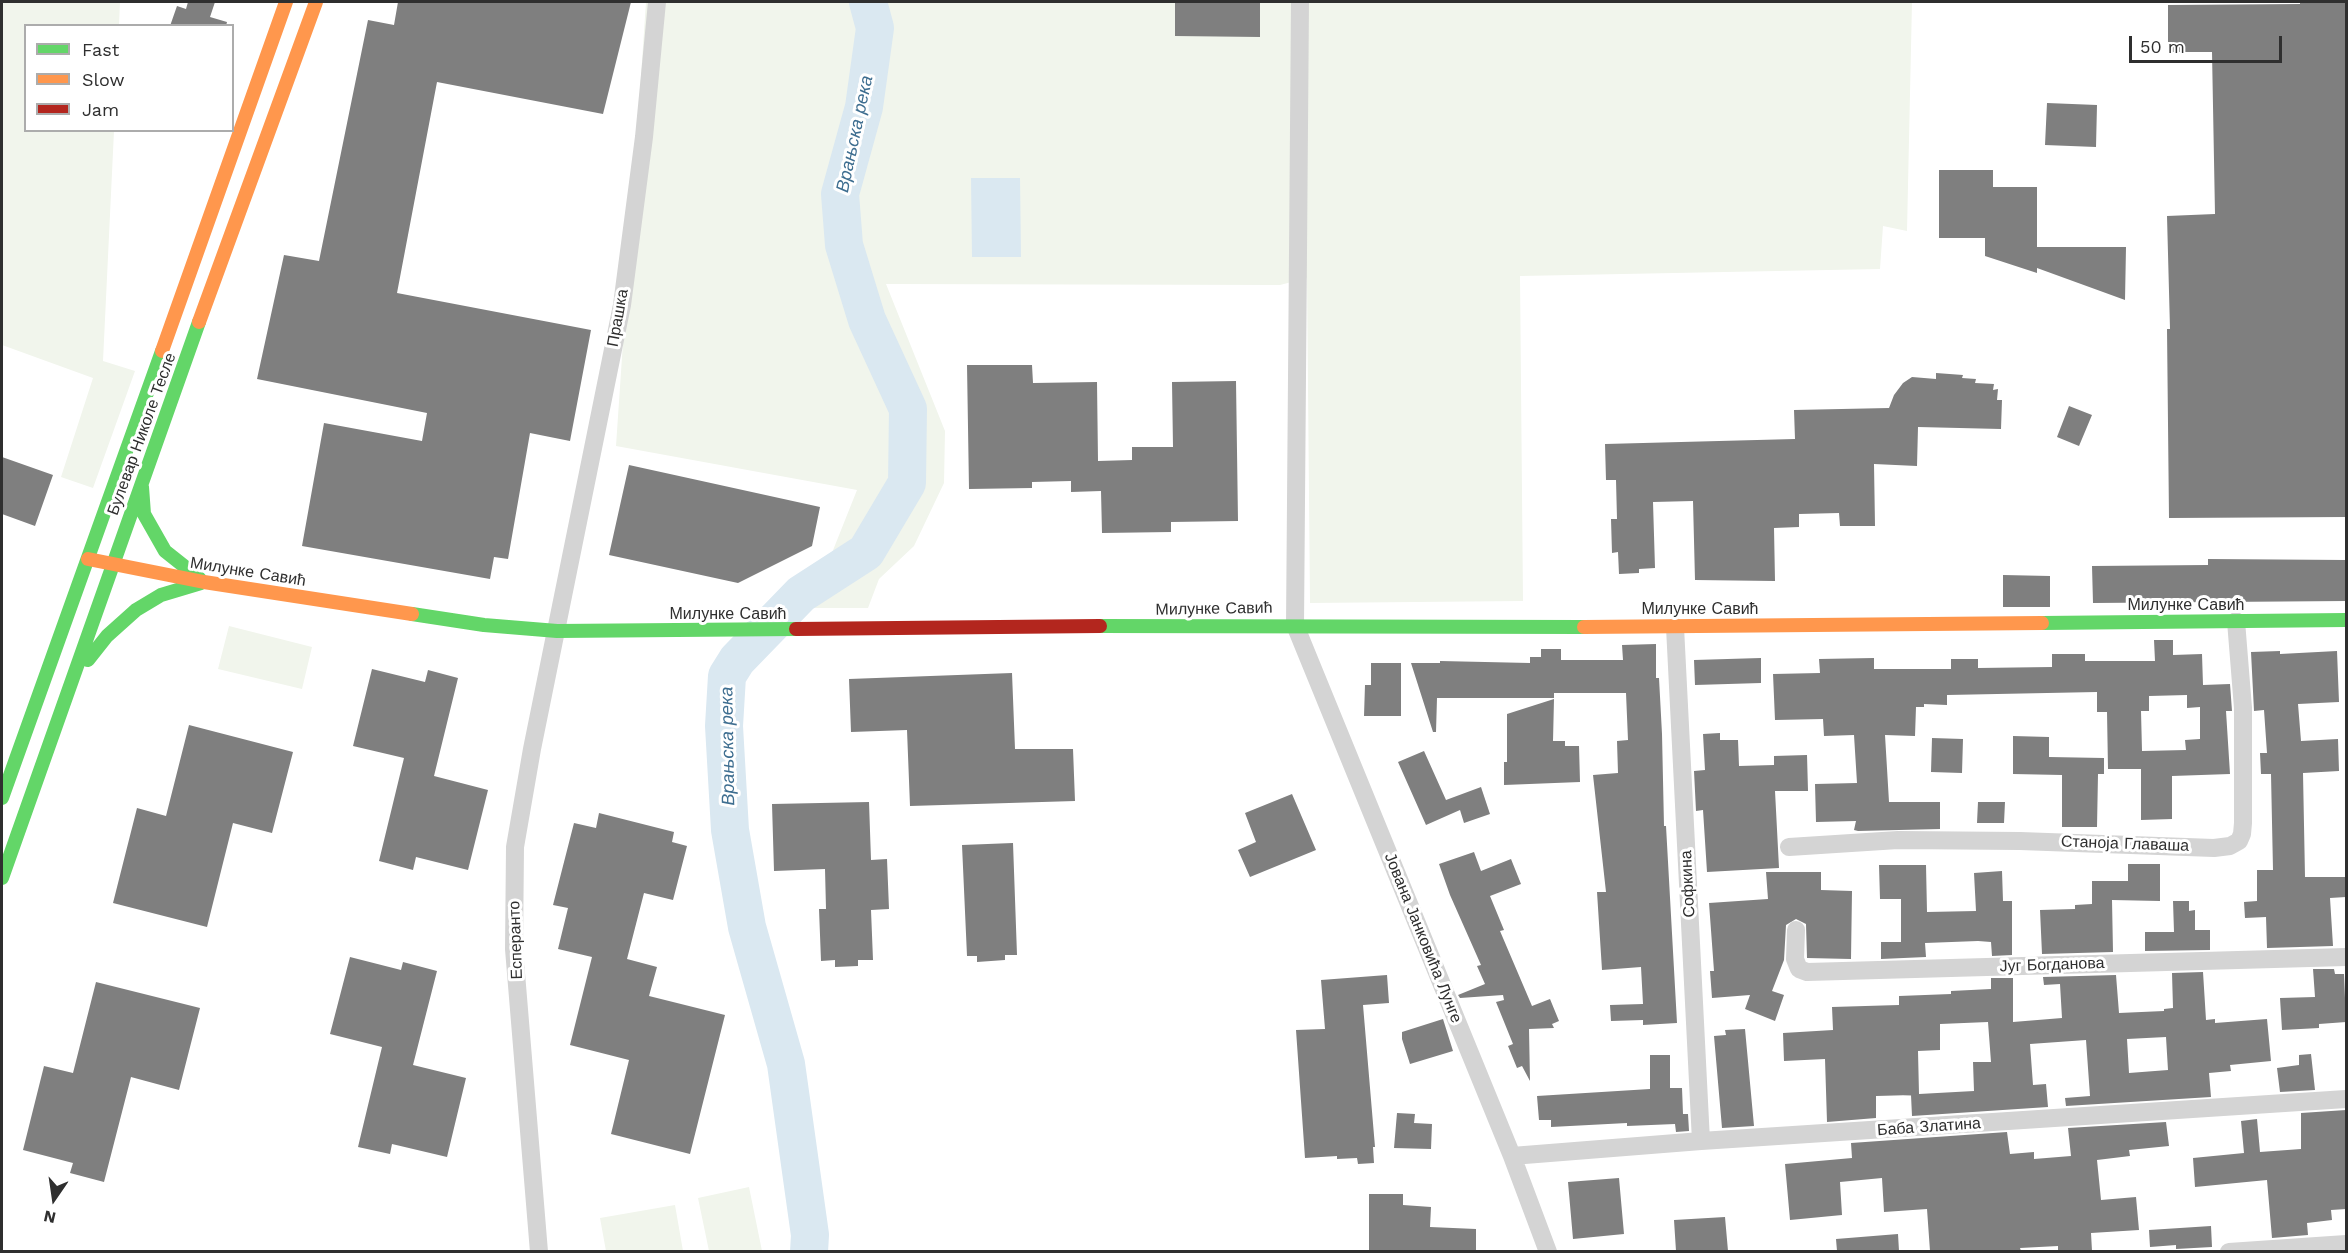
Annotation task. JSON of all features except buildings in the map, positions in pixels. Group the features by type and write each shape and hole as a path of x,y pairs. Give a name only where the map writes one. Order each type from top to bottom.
{"street":[{"name":"Булевар Николе Тесле","path":"2,798 286,2"},
{"name":"Булевар Николе Тесле","path":"2,878 74,679 141,481 316,2"},
{"name":"Прашка","path":"557,631 622,305 645,125 657,2"},
{"path":"1295,625 1300,2"},
{"path":"141,481 144,514 165,551 204,582"},
{"name":"Милунке Савић","path":"88,559 204,582 484,625 557,631 1295,625 1675,627 2346,620"},
{"path":"74,679 107,636 136,610 161,595 204,582"},
{"name":"Станоја Главаша","path":"1789,847 1898,840 2020,841 2214,848 2230,846 2239,841 2243,823 2243,708 2236,621"},
{"name":"Јована Јанковића Лунге","path":"1295,625 1512,1156 1548,1251"},
{"name":"Софкина","path":"1675,627 1701,1141"},
{"name":"Есперанто","path":"539,1251 514,949 514,871 515,847 532,749 557,631"},
{"name":"Југ Богданова","path":"1796,930 1795,959 1799,969 1807,972 2346,957"},
{"name":"Баба Златина","path":"1512,1156 1701,1141 2346,1099"},
{"path":"2229,1251 2346,1244"}],"shaded area":[{"path":"2,2 120,2 119,24 24,24 24,132 114,132 103,361 135,371 93,488 61,477 93,378 2,345"},
{"path":"646,2 1912,2 1907,231 1883,226 1880,269 1520,276 1523,601 1310,603 1307,278 1280,285 886,284 945,431 944,483 914,546 879,579 868,608 810,608 857,490 616,446"},
{"path":"971,178 1020,178 1021,257 972,257"},
{"path":"229,626 312,647 302,689 218,669"},
{"path":"749,1187 762,1251 709,1251 698,1198"},
{"path":"675,1205 683,1251 606,1251 600,1218"}],"waterway":[{"name":"Врањска река","path":"809,1252 810,1235 786,1064 747,927 730,830 724,726 727,676 737,660 801,594 866,552 907,483 908,409 867,320 844,245 840,194 864,107 875,28 868,2"}],"traffic: fast":[{"path":"2,878 199,322"},
{"path":"2,798 162,351"},
{"path":"142,487 144,514 165,551 199,578"},
{"path":"88,660 107,636 136,610 161,595 201,583"},
{"path":"412,614 484,625 557,631 796,629"},
{"path":"2042,623 2346,620"},
{"path":"1100,626 1584,627"}],"traffic: slow":[{"path":"162,351 286,2"},
{"path":"199,322 316,2"},
{"path":"88,559 204,582 412,614"},
{"path":"1584,627 2042,623"}],"traffic: jam":[{"path":"796,629 1100,626"}]}
